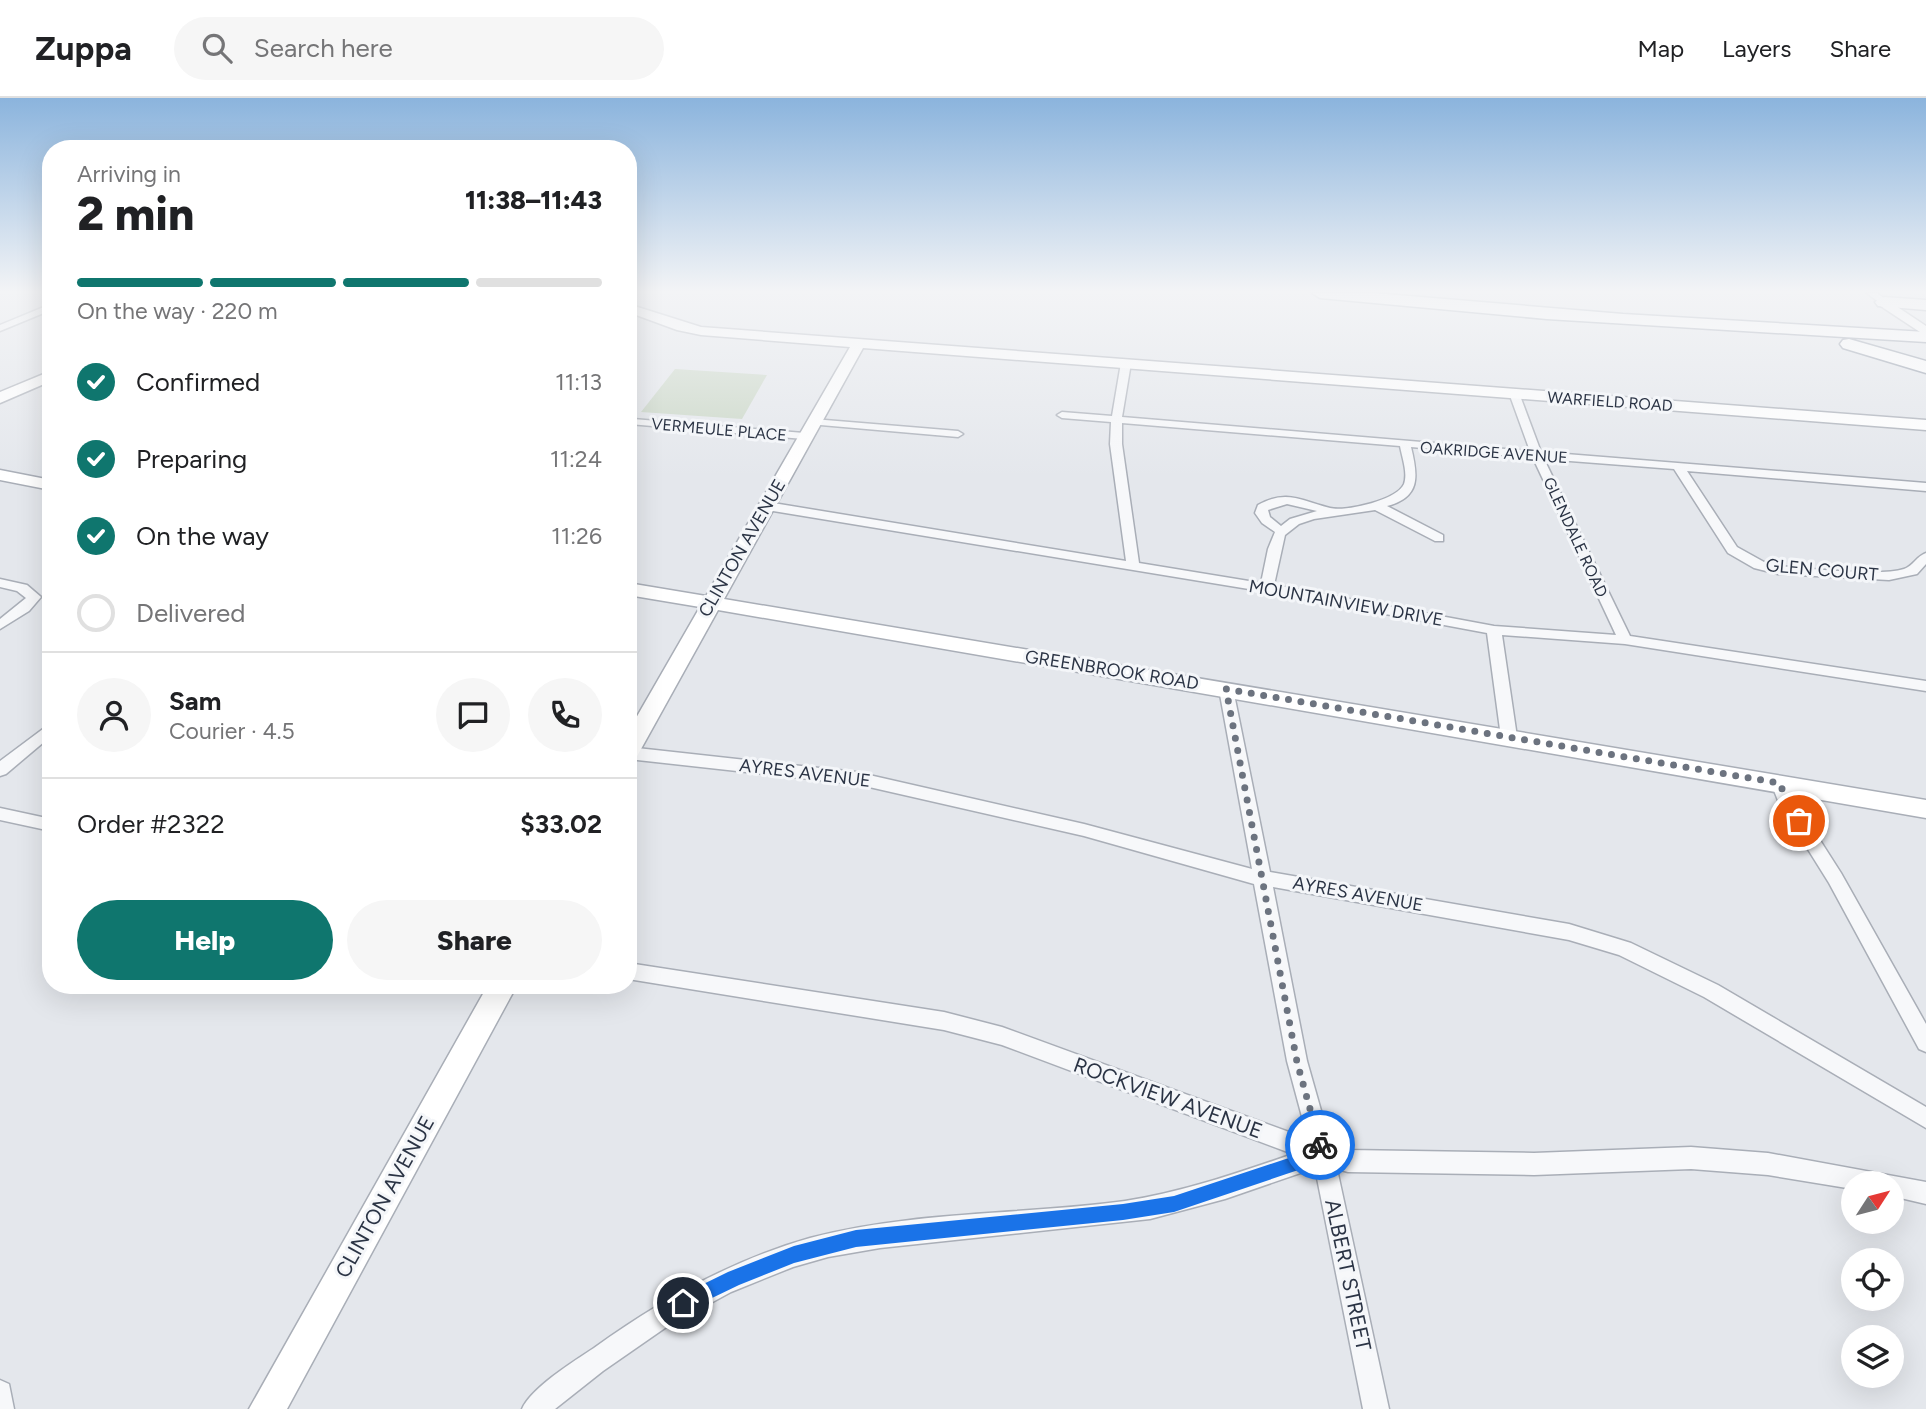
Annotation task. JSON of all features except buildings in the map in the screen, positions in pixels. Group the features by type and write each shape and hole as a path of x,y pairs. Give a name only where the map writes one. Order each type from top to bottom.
{"highway":[{"path":"1882,354 1926,367"}],"street":[{"name":"CLINTON AVENUE","path":"637,737 852,354"},
{"name":"WARFIELD ROAD","path":"1002,354 1926,425"},
{"path":"1126,363 1116,444 1133,567"},
{"path":"0,398 42,382"},
{"name":"GLENDALE ROAD","path":"1514,393 1537,455 1625,640"},
{"name":"OAKRIDGE AVENUE","path":"1062,415 1926,487"},
{"name":"VERMEULE PLACE","path":"637,422 958,434"},
{"path":"1267,588 1281,531 1302,519 1329,512 1377,506 1395,499 1409,486 1405,445"},
{"name":"GLEN COURT","path":"1678,466 1732,550 1759,565 1778,570 1889,576 1912,571 1926,557"},
{"path":"0,475 42,483"},
{"path":"1281,531 1261,513 1262,508 1268,504 1284,500 1295,501 1329,512"},
{"name":"MOUNTAINVIEW DRIVE","path":"767,506 1267,588 1494,631 1625,640 1926,686"},
{"path":"1377,506 1439,538"},
{"path":"0,583 29,592 34,597 24,608 0,625"},
{"name":"GREENBROOK ROAD","path":"637,591 1926,809"},
{"path":"1494,631 1509,737"},
{"name":"ALBERT STREET","path":"1226,689 1297,1062 1322,1155 1376,1409"},
{"path":"0,770 42,735"},
{"name":"AYRES AVENUE","path":"637,754 856,778 1084,830 1263,878 1569,932 1624,950 1711,991 1926,1118"},
{"path":"1779,783 1787,803 1835,878 1894,990 1926,1043"},
{"path":"0,814 42,823"},
{"name":"ROCKVIEW AVENUE","path":"637,972 944,1021 1002,1036 1322,1155 1348,1161 1520,1164 1690,1158 1768,1164 1841,1176"},
{"name":"CLINTON AVENUE","path":"267,1409 498,994"},
{"path":"535,1409 613,1349 683,1303 734,1278 794,1255 856,1239 1123,1212 1174,1204 1322,1155"},
{"path":"1904,1187 1926,1192"},
{"path":"0,1392 1,1409"}],"green space":[{"path":"675,369 767,375 742,419 641,412"}],"way so far":[{"path":"1320,1145 1297,1062 1226,689 1779,783 1787,803 1799,821"}],"route":[{"path":"683,1303 734,1278 794,1255 856,1239 1123,1212 1174,1204 1322,1155 1320,1145"}]}
